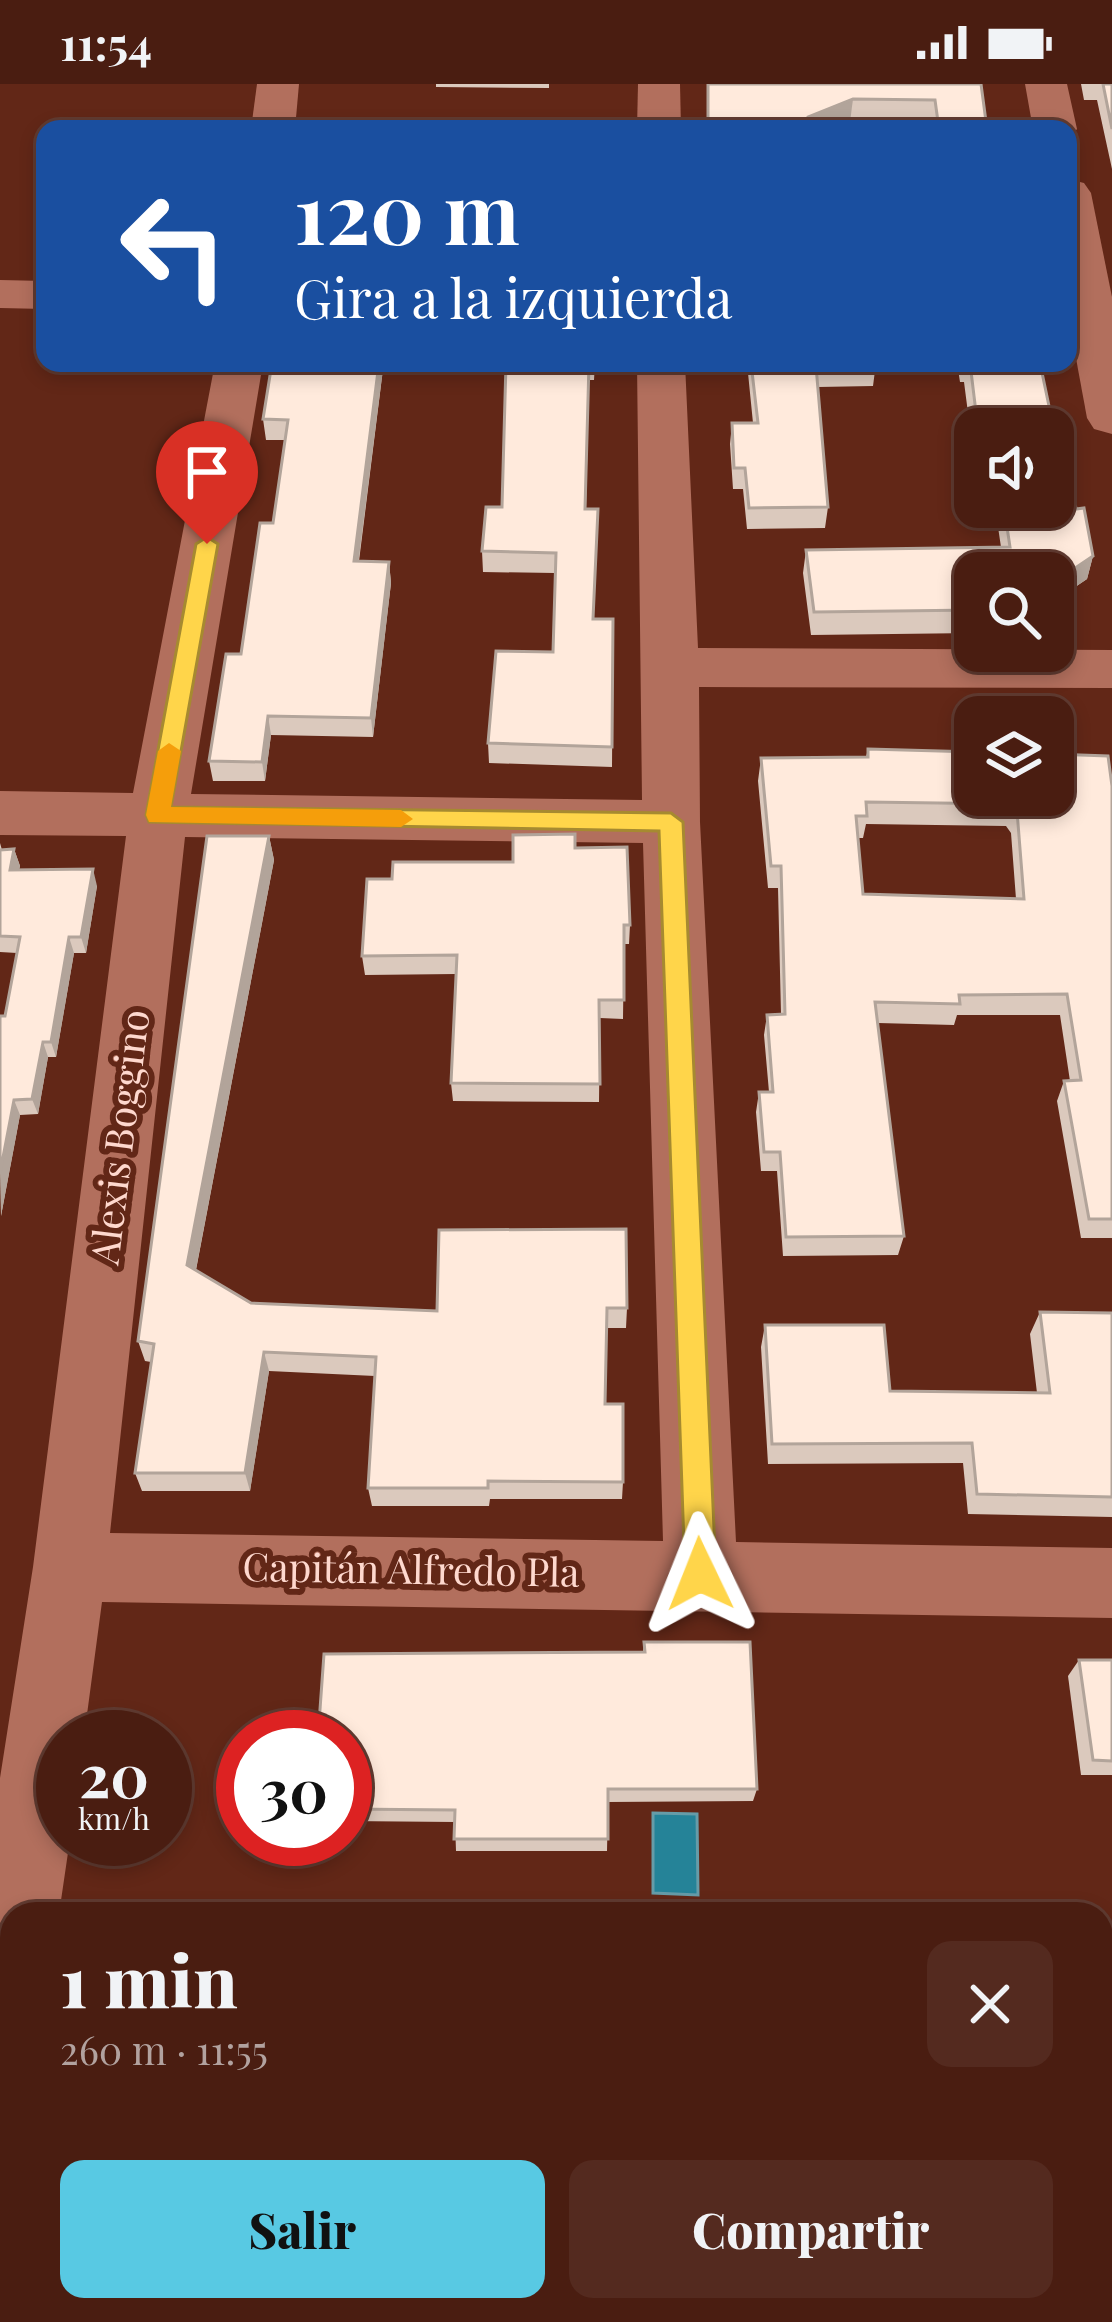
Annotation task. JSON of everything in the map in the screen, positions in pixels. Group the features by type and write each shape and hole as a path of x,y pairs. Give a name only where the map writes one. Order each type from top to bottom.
{"street":[{"path":"274,120 278,84"},
{"path":"659,84 659,120"},
{"path":"1046,84 1053,120"},
{"path":"1077,233 1108,369 1112,418"},
{"path":"0,294 36,295"},
{"name":"Alexis Boggino","path":"21,1902 70,1567 158,815 237,372"},
{"path":"661,372 671,822 700,1574"},
{"path":"671,667 1112,669"},
{"path":"0,813 671,822"},
{"name":"Capitán Alfredo Pla","path":"70,1567 1112,1583"}],"water":[{"path":"653,1813 697,1814 698,1895 653,1893"}],"building":[{"path":"708,84 981,84 986,120 938,120 935,100 853,99 808,120 708,120"},
{"path":"1103,84 1112,84 1112,129"},
{"path":"271,372 378,372 354,561 389,562 371,718 268,716 262,762 209,761 226,654 241,654 260,523 273,523 288,420 263,419"},
{"path":"506,372 589,372 585,509 598,509 593,619 613,619 612,747 488,743 496,651 553,652 556,553 482,551 486,507 502,507"},
{"path":"752,372 817,372 828,507 749,508 745,468 734,468 732,423 758,423"},
{"path":"971,372 1042,372 1049,408 975,408"},
{"path":"1074,497 1076,509 1084,508 1093,556 1074,569 1074,552 954,552 954,610 814,612 806,550 1010,547 1007,528 1074,528"},
{"path":"868,749 954,751 954,803 866,802 867,816 856,816 863,894 1024,899 1017,816 1074,816 1074,755 1108,756 1112,786 1112,1219 1089,1219 1064,1081 1081,1080 1067,994 959,995 960,1004 875,1002 904,1236 786,1237 780,1152 764,1152 759,1092 773,1092 767,1015 785,1014 781,866 771,866 761,758 868,757"},
{"path":"575,834 575,848 627,847 630,925 624,925 624,1000 599,1000 600,1084 451,1083 457,955 362,956 367,879 392,879 393,862 513,862 513,835"},
{"path":"207,836 269,836 187,1265 251,1303 437,1311 439,1230 626,1229 627,1308 607,1308 605,1404 623,1404 623,1482 488,1481 488,1488 368,1488 376,1357 264,1352 245,1473 135,1473 154,1344 138,1341"},
{"path":"14,849 10,870 93,869 81,937 69,937 51,1042 43,1042 32,1099 14,1100 0,1173 0,1016 5,1016 20,937 0,936 0,850"},
{"path":"1040,1312 1112,1313 1112,1497 977,1494 972,1443 772,1444 765,1325 884,1325 890,1391 1050,1393"},
{"path":"644,1642 750,1642 757,1789 608,1789 608,1839 454,1839 455,1810 372,1809 372,1710 320,1710 324,1654 645,1652"},
{"path":"1079,1660 1112,1660 1112,1761 1093,1760"}],"slow traffic":[{"path":"169,751 158,815 401,819"}],"route":[{"path":"207,544 158,815 671,822 700,1574"}]}
